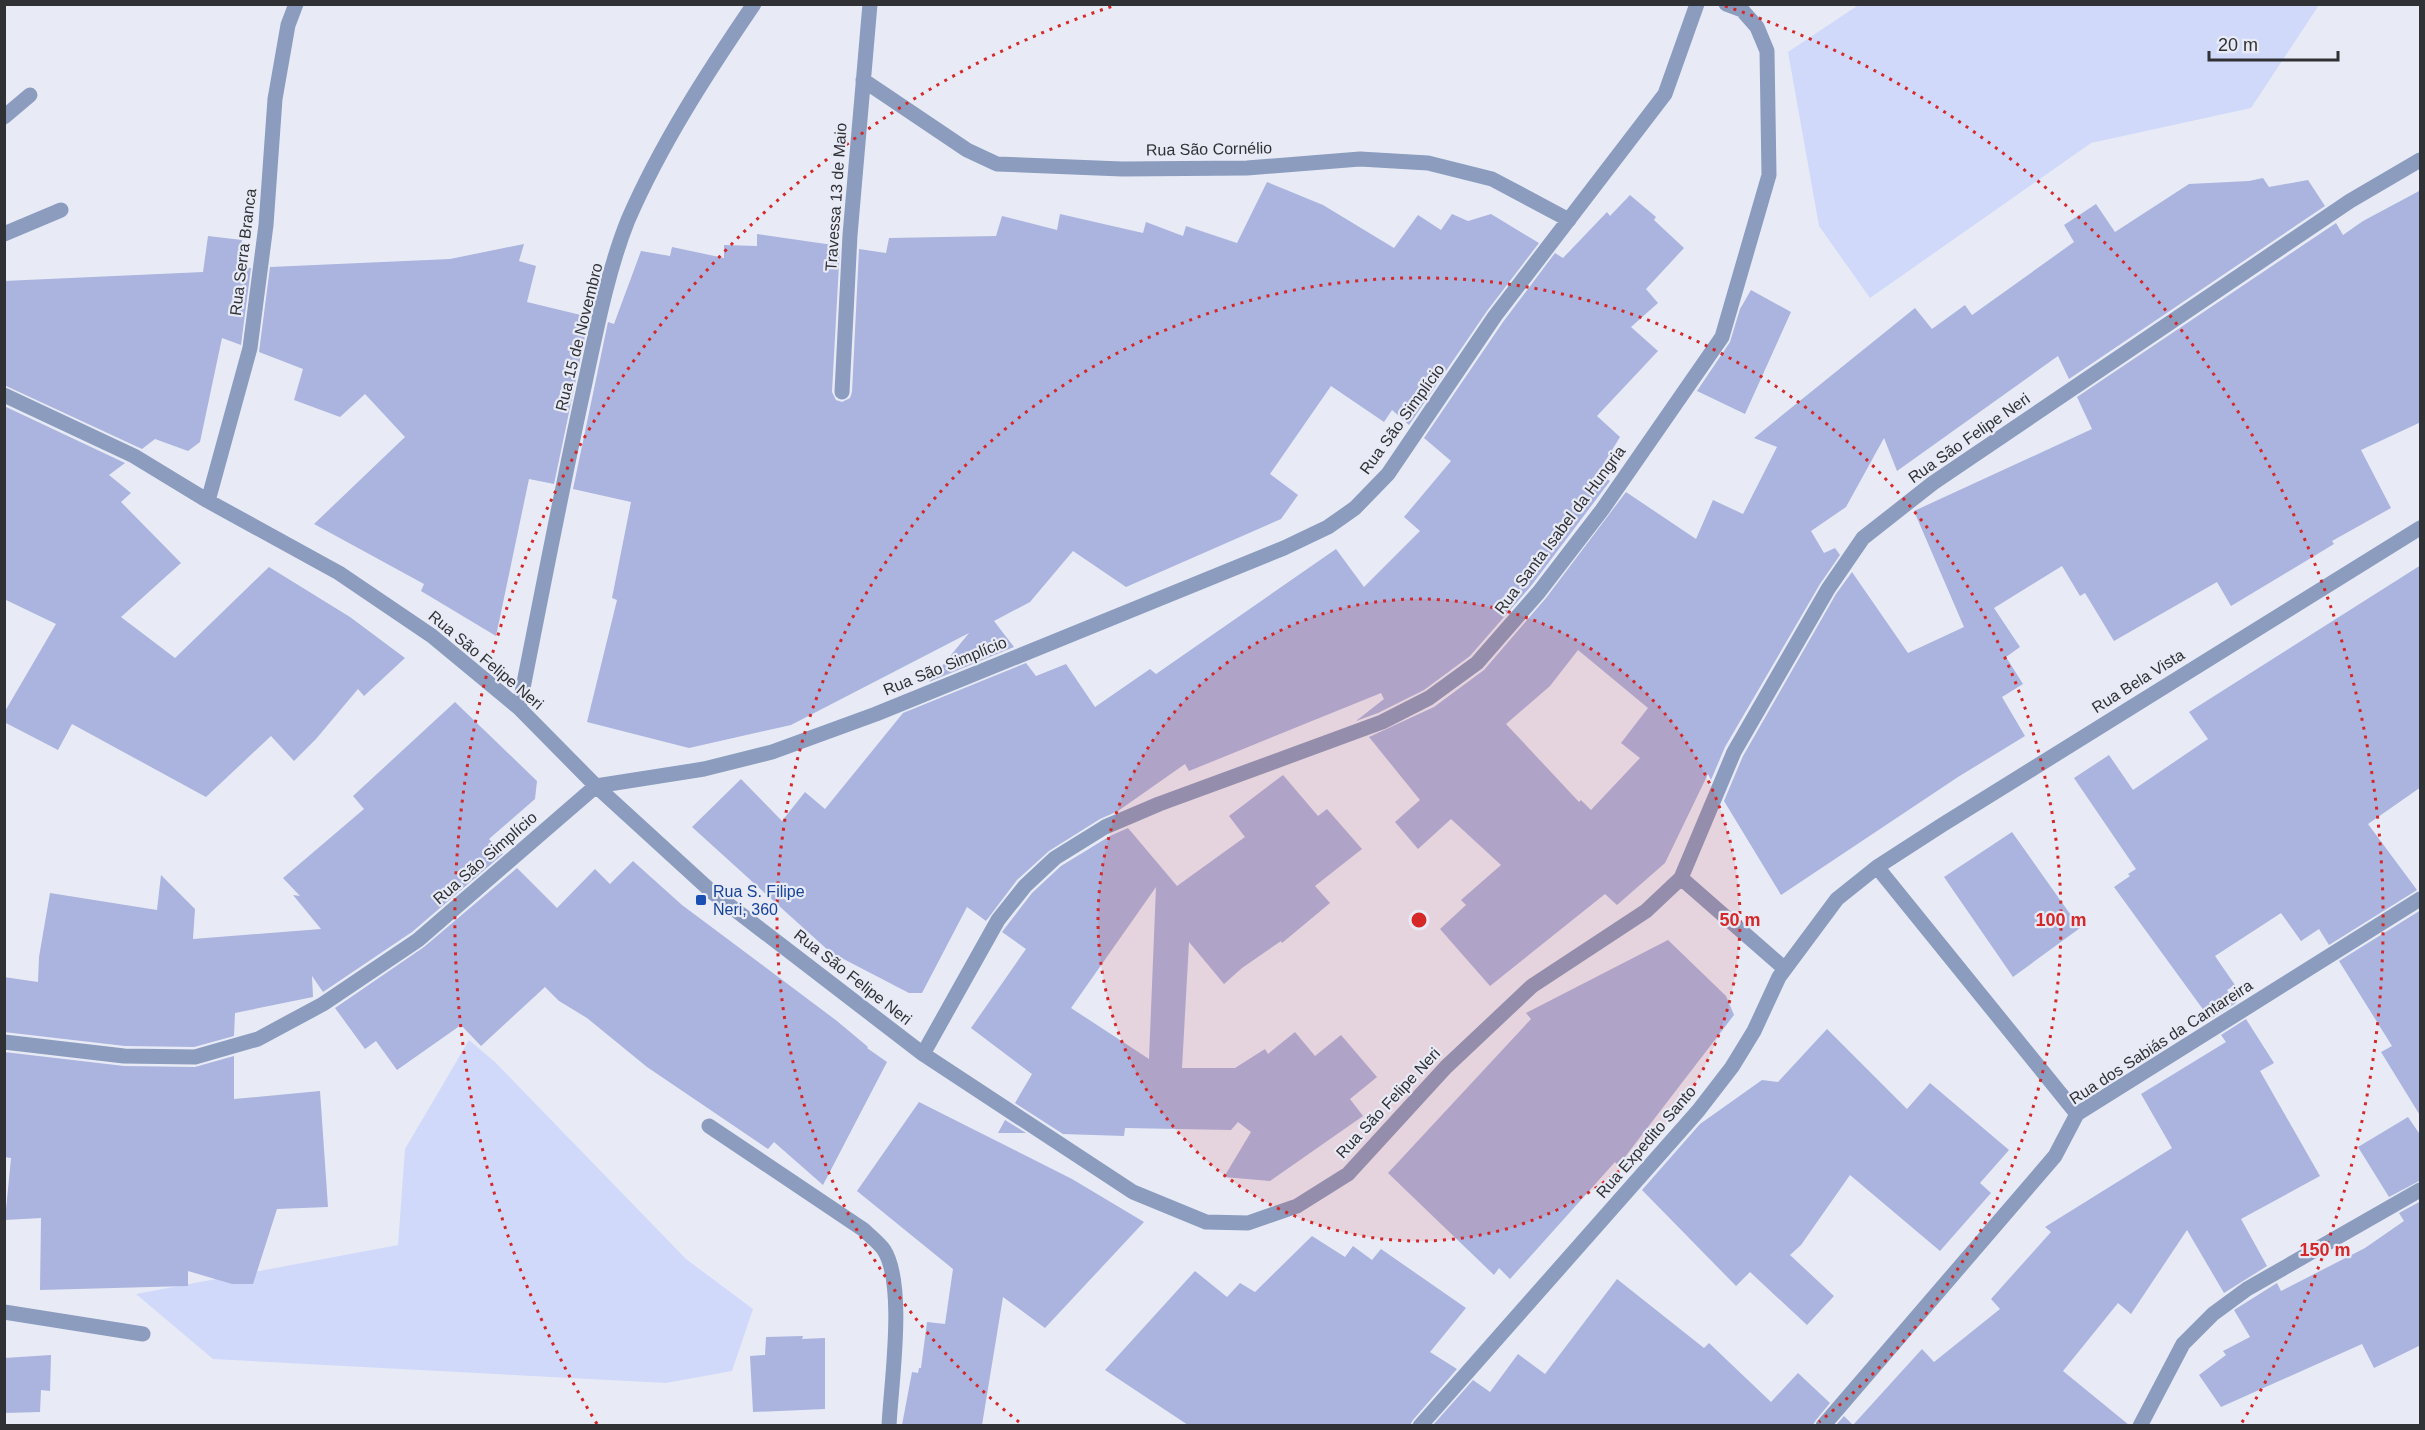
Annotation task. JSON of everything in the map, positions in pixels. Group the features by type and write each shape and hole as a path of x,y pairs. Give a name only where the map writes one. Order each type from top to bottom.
{"street":[{"name":"Rua Serra Branca","path":"208,501 250,348 266,225 275,99 288,25 296,4"},
{"name":"Rua 15 de Novembro","path":"519,708 571,447 603,302 628,221 674,129 719,55 754,4"},
{"name":"Travessa 13 de Maio","path":"842,392 850,235 870,4"},
{"name":"Rua São Simplício","path":"4,1042 124,1056 195,1057 258,1039 323,1004 418,939 596,786 704,769 772,752 876,714 1328,528 1355,508 1388,474 1496,316 1665,94 1697,4"},
{"name":"Rua Santa Isabel da Hungria","path":"923,1054 998,920 1025,886 1054,858 1105,827 1159,804 1382,722 1429,698 1477,663 1539,592 1595,520 1722,337 1769,175 1767,51 1756,27 1749,18 1742,10 1726,4"},
{"name":"Rua São Cornélio","path":"863,80 967,150 997,164 1122,169 1247,168 1360,159 1428,163 1492,179 1569,220"},
{"path":"4,117 30,95"},
{"name":"Rua São Felipe Neri","path":"4,395 134,456 208,501 339,573 432,636 519,708 596,786 712,892 923,1054 1133,1192 1206,1222 1248,1223 1297,1206 1348,1174 1446,1067 1532,986 1646,911 1681,878 1734,752 1828,589 1863,538 1943,476 2350,201 2421,160"},
{"path":"4,234 61,210"},
{"name":"Rua Bela Vista","path":"1876,867 2421,528"},
{"path":"1876,867 2078,1114"},
{"name":"Rua Expedito Santo","path":"1420,1425 1698,1111 1732,1066 1754,1031 1779,977 1837,899 1876,867"},
{"path":"1681,878 1785,969"},
{"name":"Rua dos Sabiás da Cantareira","path":"1823,1425 2055,1156 2078,1114 2421,899"},
{"path":"709,1126 864,1230 884,1250 892,1274 896,1304 889,1425"},
{"path":"2140,1425 2183,1344 2213,1314 2247,1289 2421,1190"},
{"path":"4,1312 143,1334"}],"shaded area":[{"path":"1860,4 2319,5 2251,108 2091,143 1870,298 1819,226 1788,52"},
{"path":"469,1040 496,1063 686,1259 753,1309 732,1371 666,1383 213,1359 136,1294 398,1245 405,1149"}],"building":[{"path":"2263,178 2269,187 2308,180 2325,206 2069,379 2058,356 1897,471 1884,438 1846,507 1811,531 1824,553 1835,548 1840,555 1820,584 1725,747 1711,780 1708,774 1665,863 1617,905 1605,894 1490,986 1440,929 1466,905 1461,900 1501,865 1451,819 1418,849 1395,822 1420,800 1369,737 1434,707 1484,670 1546,598 1626,492 1696,539 1713,500 1743,514 1777,447 1754,438 1915,308 1932,329 1965,305 1972,315 2074,242 2064,225 2096,204 2115,232 2189,184 2249,181","holes":["1578,650 1648,708 1621,743 1640,758 1591,810 1581,800 1579,802 1506,724 1550,686"]},
{"path":"1267,182 1323,205 1394,248 1418,215 1441,230 1452,214 1468,221 1491,214 1539,243 1487,311 1409,425 1392,410 1384,422 1331,386 1270,474 1298,495 1281,519 1126,587 1073,551 1030,602 994,621 1014,647 929,682 969,633 791,725 689,748 587,722 617,600 612,598 631,502 573,489 608,322 614,324 641,251 670,256 672,247 724,258 724,245 757,246 757,234 840,246 832,392 836,400 842,402 850,398 852,392 859,249 886,253 889,238 996,236 1002,216 1057,230 1060,214 1143,233 1146,222 1183,236 1186,226 1237,243"},
{"path":"2421,190 2421,422 2361,450 2391,508 2332,541 2334,544 2231,606 2217,582 2114,641 2085,593 2080,596 2062,566 1994,608 2020,647 2006,657 2023,684 2002,697 2025,736 1958,777 1781,895 1724,801 1743,756 1836,594 1852,572 1908,653 1964,627 1914,511 2092,429 2077,397 2336,223 2343,235 2363,221"},
{"path":"1630,195 1656,217 1654,220 1684,248 1646,289 1658,303 1631,327 1658,351 1597,416 1620,437 1598,473 1610,481 1531,586 1470,656 1424,690 1378,713 1356,721 1384,699 1381,693 1189,771 1185,764 1118,811 1100,819 1049,851 1017,880 986,921 967,907 922,993 909,993 830,952 692,827 741,779 782,821 805,792 825,809 903,713 1026,663 1036,676 1066,664 1095,707 1150,669 1156,674 1336,549 1364,587 1420,531 1404,517 1451,461 1424,438 1503,322 1555,253 1563,258 1607,212 1610,216"},
{"path":"208,236 242,240 238,268 251,268 241,345 222,338 200,442 188,451 155,439 142,449 4,385 4,281 203,272"},
{"path":"524,244 519,261 536,266 527,302 589,317 554,484 529,479 496,636 421,591 424,584 314,524 405,437 365,394 340,417 294,400 303,369 259,352 270,267 450,259"},
{"path":"1751,290 1791,312 1745,414 1697,391 1730,342 1740,309"},
{"path":"4,406 125,463 109,475 131,493 121,502 181,563 121,617 175,658 269,567 350,617 405,658 364,696 358,689 316,739 294,761 271,736 206,797 72,724 58,750 4,722 4,713 56,624 4,599"},
{"path":"2421,565 2421,787 2368,824 2417,890 2329,945 2319,929 2301,941 2281,913 2215,956 2235,985 2227,990 2236,1003 2210,1019 2114,887 2136,869 2074,778 2109,755 2133,790 2208,739 2189,712"},
{"path":"455,702 537,781 535,799 489,839 503,854 412,932 323,992 312,976 313,997 235,1013 234,1036 194,1047 125,1046 4,1032 4,977 38,982 39,957 50,893 157,910 161,875 195,909 193,939 321,929 293,895 300,896 283,878 364,809 353,796"},
{"path":"1283,775 1318,816 1327,809 1362,849 1315,886 1330,903 1282,943 1281,941 1242,968 1224,984 1189,942 1182,1068 1235,1068 1265,1049 1268,1054 1295,1032 1315,1056 1341,1035 1377,1077 1350,1099 1363,1116 1270,1181 1224,1177 1251,1132 1238,1122 1231,1130 1125,1128 1124,1136 1063,1134 1015,1103 1032,1074 971,1028 1026,949 1002,932 1032,893 1061,866 1110,836 1128,828 1177,886 1245,837 1229,816","holes":["1156,887 1149,1059 1071,1008"]},
{"path":"2012,832 2080,928 2013,977 1944,877"},
{"path":"633,861 682,905 837,1021 867,1048 887,1062 823,1185 774,1142 768,1149 647,1067 587,1018 559,1001 545,987 481,1046 461,1025 397,1070 376,1041 365,1049 335,1008 424,947 517,868 557,908 595,869 610,884"},
{"path":"2421,910 2421,1117 2381,1052 2392,1046 2339,961"},
{"path":"1668,940 1726,996 1734,1015 1618,1166 1615,1162 1510,1279 1499,1268 1494,1275 1388,1173 1531,1019 1526,1013"},
{"path":"2246,1019 2274,1063 2260,1071 2320,1176 2241,1219 2267,1266 2224,1293 2187,1230 2131,1314 2118,1303 2063,1371 2129,1425 1853,1425 1922,1349 1934,1362 2000,1309 1991,1299 2051,1232 2045,1227 2172,1148 2141,1094 2226,1042 2221,1035"},
{"path":"1827,1029 1907,1109 1930,1083 2009,1150 1980,1183 1991,1193 1940,1251 1850,1175 1801,1245 1790,1255 1834,1296 1807,1325 1750,1272 1736,1286 1642,1190 1700,1124 1762,1080 1778,1082"},
{"path":"4,1052 124,1066 195,1067 234,1056 234,1099 320,1091 328,1207 277,1209 253,1284 232,1284 188,1271 188,1286 40,1290 41,1218 5,1220 11,1158 4,1157"},
{"path":"919,1102 1072,1179 1144,1222 1045,1328 1003,1297 982,1425 902,1425 912,1372 918,1373 921,1368 927,1322 945,1324 953,1269 857,1191"},
{"path":"2408,1117 2421,1136 2421,1180 2389,1197 2358,1147"},
{"path":"1005,1120 1026,1133 998,1133"},
{"path":"2421,1201 2421,1345 2374,1368 2362,1344 2221,1407 2199,1375 2226,1355 2223,1351 2250,1337 2234,1310 2277,1283 2281,1291 2365,1248 2404,1221 2399,1213"},
{"path":"1312,1236 1345,1257 1353,1246 1372,1260 1381,1249 1466,1308 1430,1352 1457,1369 1410,1425 1188,1425 1105,1370 1195,1271 1227,1297 1240,1283 1255,1292"},
{"path":"1617,1279 1704,1348 1709,1343 1771,1402 1798,1373 1830,1403 1813,1425 1433,1425 1473,1380 1490,1392 1518,1354 1545,1374"},
{"path":"803,1336 802,1339 825,1338 825,1409 753,1412 750,1356 765,1355 766,1337"},
{"path":"51,1355 50,1391 41,1390 40,1412 4,1413 4,1358"},
{"path":"1844,1416 1853,1425 1836,1425"}],"place":[{"name":"Rua S. Filipe Neri, 360","path":"701,900"}]}
